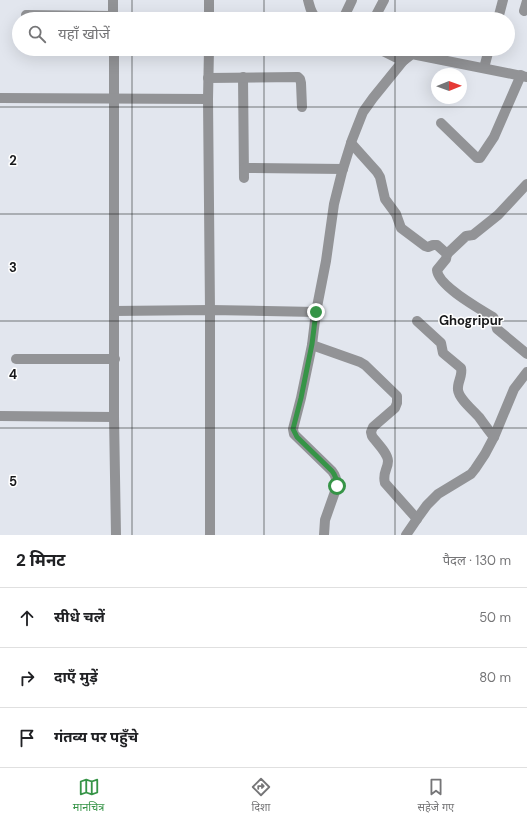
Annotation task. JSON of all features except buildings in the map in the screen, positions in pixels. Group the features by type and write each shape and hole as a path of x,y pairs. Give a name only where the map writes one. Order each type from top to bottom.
{"street":[{"path":"113,0 113,12"},
{"path":"209,0 209,12"},
{"path":"308,0 312,12"},
{"path":"346,12 352,0"},
{"path":"378,12 384,0"},
{"path":"500,12 503,0"},
{"path":"524,11 527,1"},
{"path":"114,56 114,417 116,535"},
{"path":"209,56 210,535"},
{"path":"393,56 403,61"},
{"path":"324,535 325,520 337,486 336,476 297,437 293,429 312,344 334,204 351,143 363,112 408,56"},
{"path":"424,56 524,76 494,137 480,158 476,157 441,123"},
{"path":"484,68 487,56"},
{"path":"243,77 244,173 343,169"},
{"path":"208,78 298,77 301,83 302,107"},
{"path":"0,98 208,99"},
{"path":"351,143 380,177 385,199 396,214 401,228 425,246 428,247 437,245 447,254"},
{"path":"527,184 498,215 473,234 466,236 447,254 446,259 437,270 438,275 446,284 460,297 493,317 497,329 527,354"},
{"path":"114,311 210,310 316,312"},
{"path":"417,321 441,343 443,353 461,368 462,373 458,385 460,397 494,437"},
{"path":"312,344 365,365 396,396 397,403 395,408 373,427 371,432 372,436 387,456 388,464 384,476 385,483 417,519"},
{"path":"16,359 115,359"},
{"path":"406,535 427,506 438,494 471,474 475,469 486,454 514,389 520,379 527,372"},
{"path":"0,416 114,417"}],"district":[{"name":"Ghogripur","path":"471,320"}],"route":[{"path":"316,312 312,344 293,429 294,434 336,476 337,486"}]}
